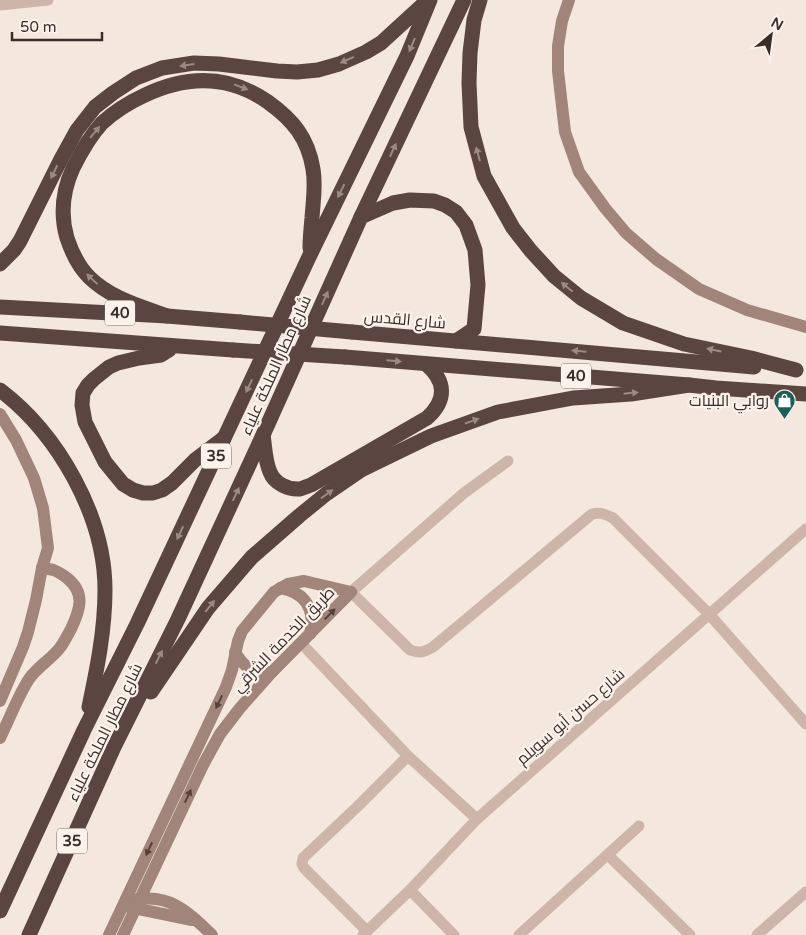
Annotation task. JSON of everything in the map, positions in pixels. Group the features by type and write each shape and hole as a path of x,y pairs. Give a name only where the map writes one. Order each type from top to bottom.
{"highway":[{"name":"شارع مطار الملكة علياء","path":"0,911 309,257 407,56 429,0"},
{"path":"0,264 20,241 77,130 95,107 136,78 162,68 194,64 219,64 297,72 318,70 339,64 381,43 429,0"},
{"name":"شارع مطار الملكة علياء","path":"29,935 114,747 178,619 263,436 361,217 464,0"},
{"path":"480,0 474,20 470,53 471,127 484,176 513,228 531,251 554,276 581,298 623,323 684,344 801,371"},
{"path":"167,316 126,301 90,277 79,265 71,250 65,230 62,209 70,176 90,137 113,114 157,89 182,82 220,81 239,86 258,95 293,122 303,137 309,152 315,184 309,257"},
{"path":"361,217 393,203 410,200 434,201 456,212 466,225 475,250 478,285 474,329 456,341"},
{"name":"شارع القدس","path":"0,307 167,316 801,371"},
{"name":"40","path":"0,334 345,357 806,394"},
{"path":"171,346 162,355 118,363 100,373 88,384 83,393 82,405 85,422 105,462 123,484 132,490 143,494 153,493 162,490 172,483 195,460 225,437"},
{"path":"263,436 270,473 278,482 288,488 300,489 427,418 435,411 442,391 440,380 426,364"},
{"path":"114,747 208,608 252,557 320,499 361,470 431,436 498,412 573,398 631,394 689,385"},
{"path":"0,390 29,417 50,441 67,466 82,494 94,524 102,556 105,589 103,626 97,671 84,730"}],"street":[{"path":"0,5 48,0"},
{"path":"569,0 562,21 558,46 558,71 565,132 579,172 604,208 626,233 656,259 699,289 747,310 806,327"},
{"path":"0,414 28,463 39,493 48,548 28,632 0,701"},
{"path":"508,461 464,493 351,592 410,650 417,653 433,647 592,514 604,513 613,518 710,614 806,724"},
{"name":"شارع حسن أبو سويلم","path":"365,933 410,890 477,819 806,529"},
{"path":"0,738 28,680 61,647 80,604 77,587 70,580 54,569 42,568"},
{"name":"طريق الخدمة الشرقي","path":"109,935 230,679 238,641 245,626 274,592 288,584 304,581 351,592"},
{"path":"280,588 298,593 309,607 312,625 305,638 408,756 477,819"},
{"name":"طريق الخدمة الشرقي","path":"123,935 216,739 229,721 272,672 351,592"},
{"path":"235,652 241,662 250,669 272,672"},
{"path":"365,933 304,868 302,864 303,858 408,756"},
{"path":"519,935 639,826"},
{"path":"608,855 690,935"},
{"path":"410,890 454,935"},
{"path":"757,935 806,892"},
{"path":"122,905 138,904 197,921 212,935"}],"place":[{"name":"روابي البنيات","path":"785,419"}]}
